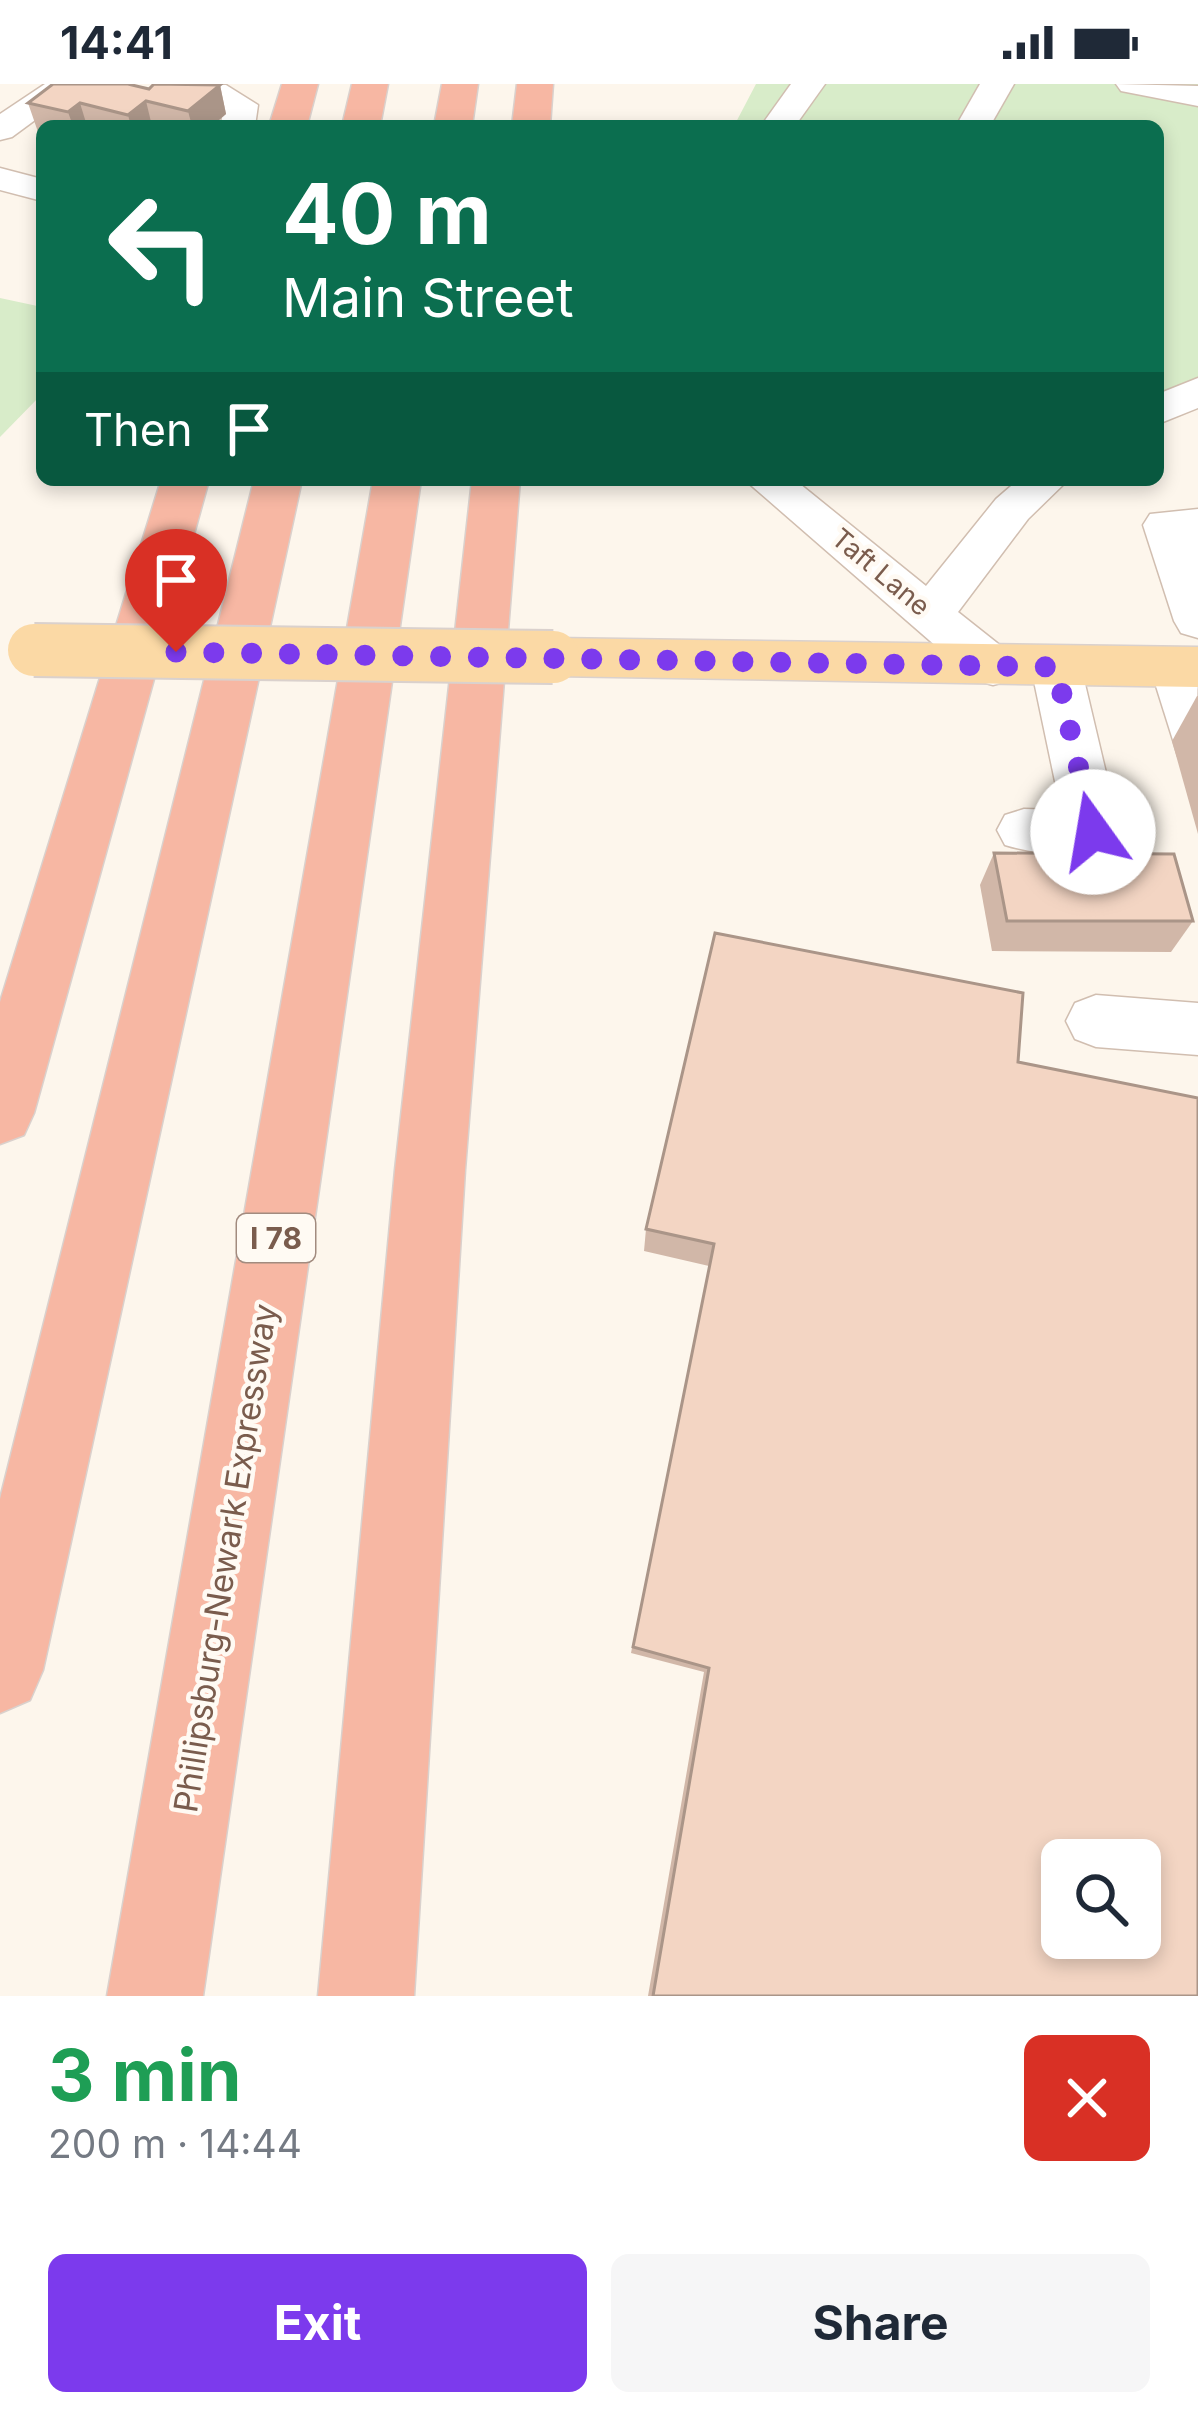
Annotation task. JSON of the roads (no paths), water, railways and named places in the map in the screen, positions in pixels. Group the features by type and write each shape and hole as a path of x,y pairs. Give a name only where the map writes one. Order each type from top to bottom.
{"highway":[{"path":"290,120 300,84"},
{"path":"362,120 370,84"},
{"path":"454,120 460,84"},
{"path":"532,120 535,84"},
{"path":"0,1113 183,486"},
{"path":"0,1670 277,486"},
{"name":"Phillipsburg-Newark Expressway","path":"155,1996 396,486"},
{"path":"366,1996 431,1148 495,486"}],"main road":[{"path":"17,651 1056,667 1190,651"}],"street":[{"path":"0,130 67,84"},
{"path":"171,84 226,95 240,115"},
{"path":"782,120 808,84"},
{"path":"977,120 997,84"},
{"path":"1152,86 1198,96"},
{"path":"0,179 36,188"},
{"path":"1164,407 1198,391"},
{"name":"Taft Lane","path":"774,486 993,667"},
{"path":"930,614 1012,508 1039,486"},
{"path":"1196,742 1190,651 1166,524 1198,524"},
{"path":"1024,830 1093,832 1056,667"},
{"path":"1096,1021 1198,1029"}]}
